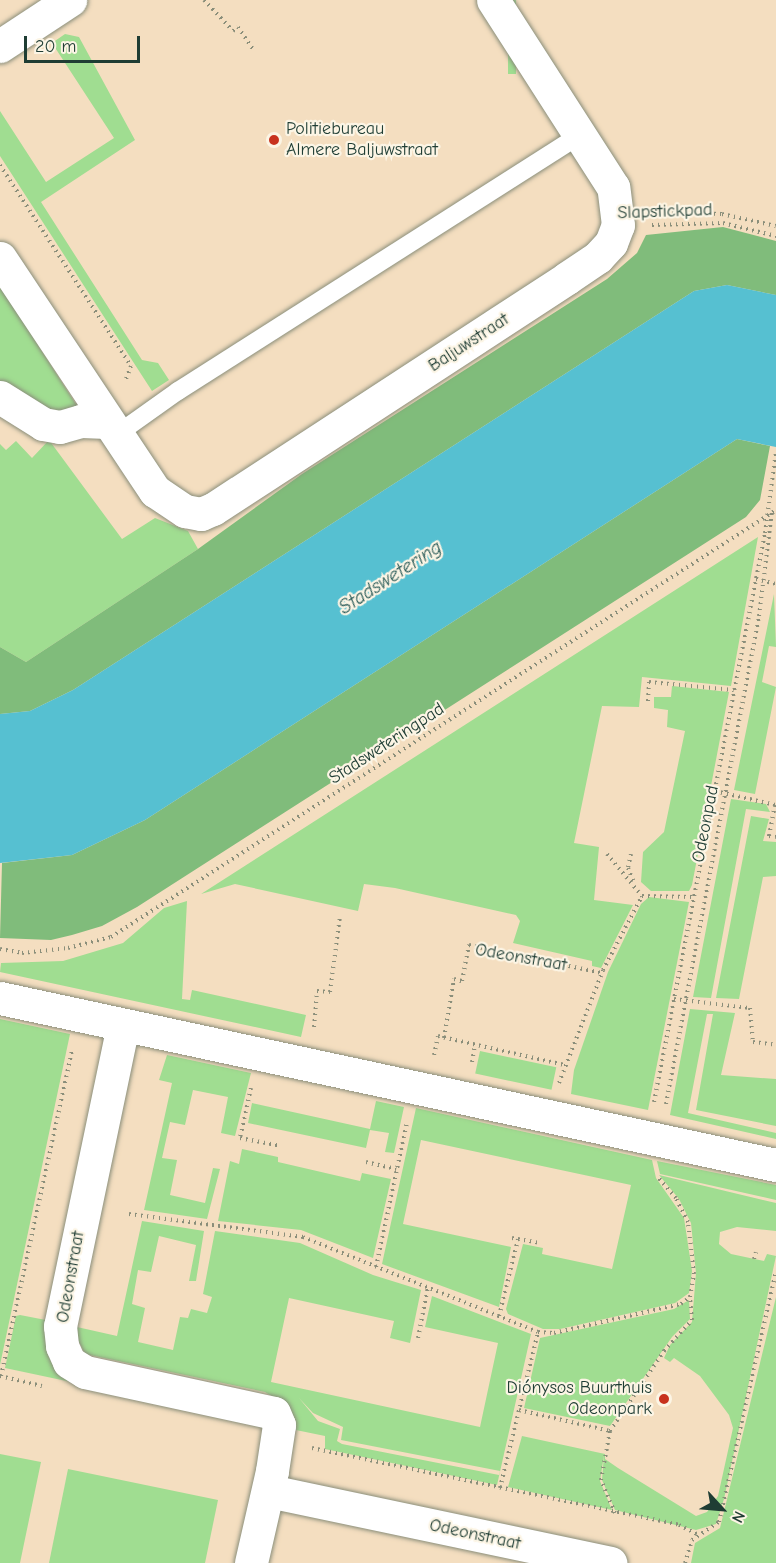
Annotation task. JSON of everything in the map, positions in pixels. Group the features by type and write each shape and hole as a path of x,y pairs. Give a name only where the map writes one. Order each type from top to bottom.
{"street":[{"path":"0,46 70,0"},
{"path":"493,0 613,187 618,227"},
{"name":"Baljuwstraat","path":"0,258 144,477 172,504 201,514 213,509 598,257 618,227"},
{"path":"0,397 43,424 60,427 81,421 111,429"},
{"path":"0,998 414,1088 654,1132 776,1165"},
{"name":"Odeonstraat","path":"123,1025 60,1326 62,1346 69,1362 85,1372 274,1413 279,1425 269,1491 252,1563"},
{"name":"Odeonstraat","path":"269,1491 611,1563"}],"lane":[{"path":"111,429 178,391 580,135"}],"path":[{"path":"204,0 233,31 238,27 253,49"},
{"name":"Slapstickpad","path":"618,227 635,213 654,212 722,214 776,226"},
{"name":"Slapstickpad","path":"618,227 723,223 776,236"},
{"name":"Odeonpad","path":"654,1132 674,999 756,579 776,452"},
{"name":"Odeonpad","path":"654,1132 685,1000 727,793 774,511"},
{"name":"Stadsweteringpad","path":"0,950 22,953 56,949 111,937 774,511"},
{"path":"756,579 776,584"},
{"path":"648,701 649,682 734,690"},
{"path":"715,791 776,805 769,836 776,837"},
{"path":"607,854 642,896"},
{"path":"631,854 628,868 635,887"},
{"path":"642,896 694,897"},
{"path":"558,1087 602,973 642,896"},
{"path":"315,1037 317,992 330,992 340,916"},
{"name":"Odeonstraat","path":"433,1060 438,1036 444,1038 454,979 462,981 469,945 602,973"},
{"path":"674,999 750,1008 753,1042 776,1046"},
{"path":"444,1038 565,1065"},
{"path":"259,1053 240,1138 277,1145"},
{"path":"376,1267 414,1088"},
{"path":"615,1513 601,1480 610,1431 664,1351 692,1320 690,1297 694,1274 688,1222 676,1198 656,1174 654,1132"},
{"path":"366,1162 396,1168"},
{"path":"129,1214 290,1234 538,1332 571,1330 681,1304 690,1297"},
{"path":"512,1238 540,1243"},
{"path":"499,1316 518,1239"},
{"path":"754,1259 756,1252"},
{"path":"685,1563 697,1534 718,1526 776,1271"},
{"path":"418,1338 428,1287"},
{"path":"500,1488 538,1332"},
{"path":"0,1376 46,1387"},
{"path":"519,1410 610,1431"},
{"path":"276,1441 679,1525 697,1534"}],"green space":[{"path":"508,0 516,0 516,74 508,74"},
{"path":"65,34 79,37 135,140 41,202 142,360 158,363 169,380 152,391 0,156 0,111 46,182 114,138 52,43"},
{"path":"723,227 776,241 776,295 727,285 694,291 73,690 30,711 0,714 0,647 26,662 198,549 302,474 607,279 637,253 646,235"},
{"path":"0,286 79,409 59,413 39,409 0,383"},
{"path":"737,439 770,446 760,500 746,517 137,907 102,926 51,940 0,938 2,863 72,855 145,820"},
{"path":"49,440 122,539 155,518 188,531 198,549 26,662 0,647 0,444 6,450 16,441 32,458"},
{"path":"758,537 731,686 642,677 639,707 602,706 574,843 599,847 594,900 633,905 601,968 592,966 592,961 513,943 520,921 516,915 395,888 364,884 358,911 235,884 201,894"},
{"path":"774,594 776,647 769,646 762,682 776,687 755,794 734,790"},
{"path":"672,686 729,692 692,885 689,891 651,891 641,882 643,852 664,832 685,731 667,727 668,710 654,708 654,697 671,697"},
{"path":"731,799 766,804 770,812 746,809 711,998 693,997"},
{"path":"751,816 769,819 763,841 776,842 776,876 763,877 739,999 716,998"},
{"path":"649,897 689,902 648,1110 571,1094 574,1070 608,972 641,904"},
{"path":"187,901 182,999 190,1000 192,990 306,1015 301,1037 0,972 1,963 63,961 123,943 164,908"},
{"path":"690,1009 735,1013 721,1075 776,1079 776,1126 696,1110 713,1014 707,1014 688,1113 776,1133 776,1139 670,1115"},
{"path":"0,1019 70,1034 0,1365"},
{"path":"480,1051 556,1067 552,1090 475,1073"},
{"path":"167,1055 251,1073 235,1136 221,1133 228,1097 193,1090 185,1125 170,1122 162,1158 177,1160 170,1195 205,1203 213,1168 220,1169 207,1219 144,1210 172,1083 159,1080"},
{"path":"376,1101 404,1107 394,1153 385,1152 389,1133 370,1130 366,1148 248,1123 252,1103 370,1129"},
{"path":"416,1108 652,1160 656,1178 684,1218 692,1271 689,1293 675,1303 560,1329 543,1329 508,1314 506,1309 523,1244 543,1248 542,1254 612,1269 631,1185 421,1140 403,1224 511,1247 499,1307 382,1264"},
{"path":"242,1149 278,1157 278,1162 360,1181 362,1173 391,1179 373,1258 301,1230 218,1221 230,1161 239,1164"},
{"path":"657,1161 776,1185 776,1200 660,1174"},
{"path":"659,1175 776,1203 776,1231 737,1227 720,1232 719,1244 731,1254 764,1261 767,1254 776,1256 724,1499 716,1524 696,1530 615,1510 602,1480 604,1455 600,1481 612,1510 508,1487 522,1436 605,1454 605,1459 618,1468 696,1516 707,1512 718,1496 733,1428 729,1415 700,1376 674,1358 670,1362 664,1358 670,1345 692,1322 696,1273 691,1223 679,1199"},
{"path":"142,1221 204,1231 196,1281 189,1281 196,1245 159,1236 151,1272 138,1270 132,1304 145,1308 138,1342 173,1350 180,1317 188,1318 191,1309 207,1313 212,1297 203,1294 215,1231 300,1243 373,1275 421,1290 410,1343 390,1338 394,1321 289,1298 271,1382 480,1427 498,1343 425,1327 432,1296 531,1334 497,1485 325,1449 325,1436 291,1429 278,1400 265,1392 85,1354 75,1334 77,1327 117,1336","holes":["299,1398 313,1413 343,1427 341,1440 500,1471 499,1475 342,1444 337,1441 340,1429 318,1421"]},
{"path":"776,1297 776,1563 691,1563 695,1543 720,1528"},
{"path":"689,1300 690,1319 672,1337 610,1426 524,1408 540,1338 674,1309"},
{"path":"16,1316 51,1321 71,1382 5,1368"},
{"path":"0,1454 41,1462 20,1563 0,1563"},
{"path":"68,1469 218,1500 205,1563 49,1563"}],"water":[{"name":"Stadswetering","path":"727,285 776,295 776,447 737,439 145,820 72,855 0,863 0,714 30,711 73,690 694,291"}],"place":[{"name":"Politiebureau Almere Baljuwstraat","path":"274,140"},
{"name":"Diónysos Buurthuis Odeonpark","path":"664,1399"}]}
